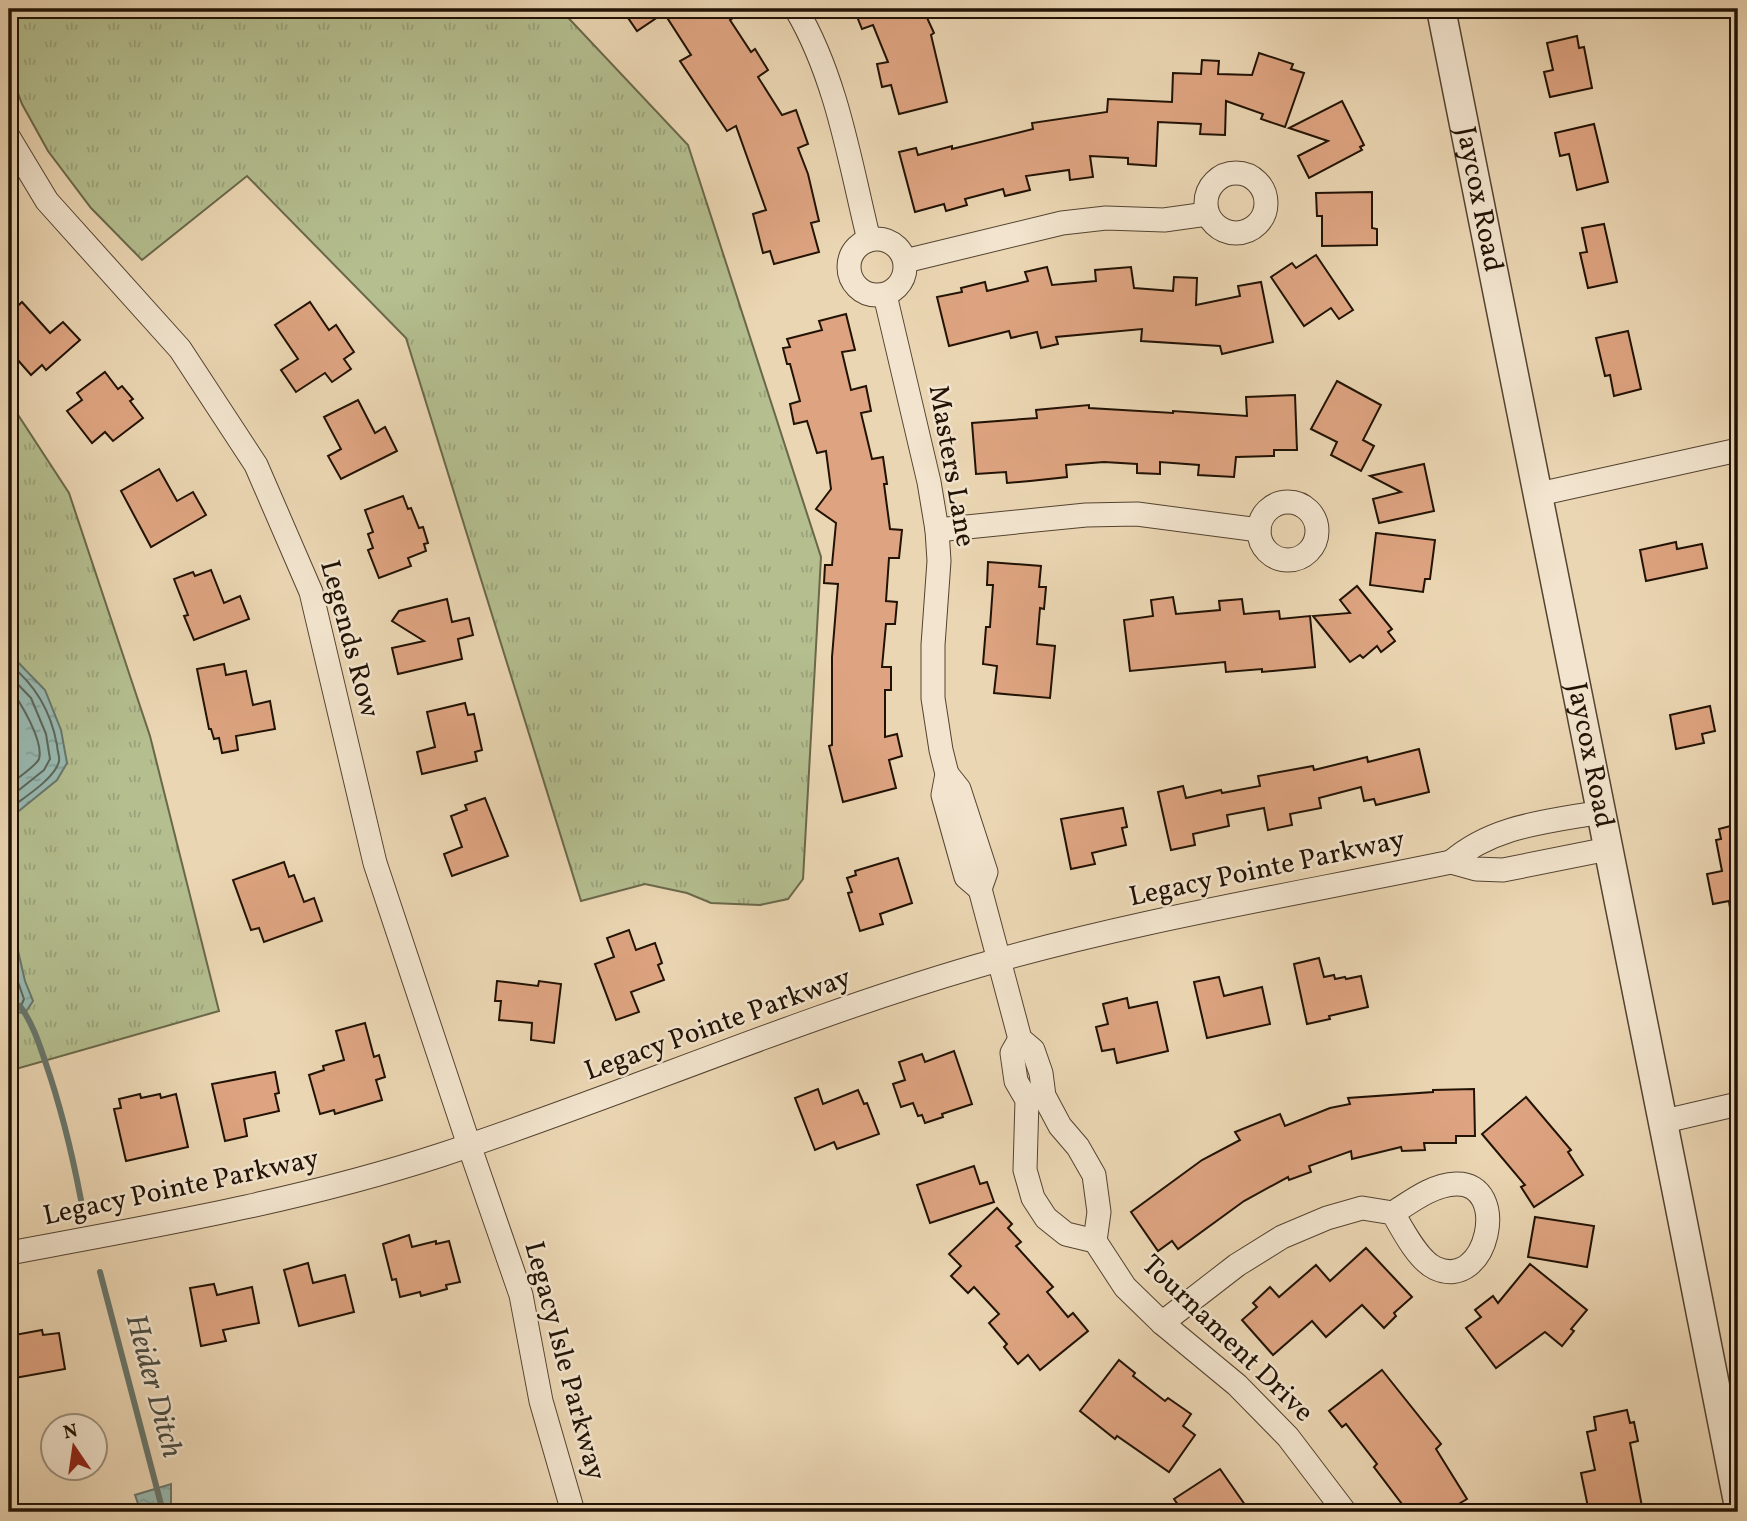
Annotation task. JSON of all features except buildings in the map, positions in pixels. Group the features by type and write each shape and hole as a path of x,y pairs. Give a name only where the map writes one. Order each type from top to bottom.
{"street":[{"path":"796,9 820,57 836,104 869,240"},
{"name":"Jaycox Road","path":"1441,9 1608,849 1665,1121 1738,1502"},
{"name":"Legends Row","path":"9,138 47,201 180,349 256,465 311,592 375,863 469,1145"},
{"path":"905,261 1062,223 1106,218 1164,220 1208,214"},
{"path":"878,239 896,246 905,261 904,278 885,295 865,293 852,280 849,270 854,252 869,240 878,239"},
{"name":"Masters Lane","path":"885,295 929,482 937,530 939,561 933,645 933,698 947,774 943,796 964,834 966,877 980,889 999,960"},
{"path":"1539,494 1738,450"},
{"path":"937,530 1086,515 1137,514 1259,530"},
{"name":"Legacy Pointe Parkway","path":"1451,862 1469,846 1496,833 1601,812"},
{"name":"Legacy Pointe Parkway","path":"9,1253 248,1208 323,1190 554,1117 861,1003 999,960 1119,930 1451,862 1476,869 1503,870 1608,849"},
{"path":"999,960 1020,1039 1012,1054 1016,1081 1035,1098 1078,1147 1094,1175 1099,1212 1095,1241 1066,1234 1046,1218 1033,1198 1024,1170 1035,1098"},
{"path":"1665,1121 1738,1104"},
{"name":"Legacy Isle Parkway","path":"469,1145 522,1295 541,1401 573,1512"},
{"path":"1162,1323 1237,1265 1282,1237 1327,1218 1362,1208 1393,1213"},
{"name":"Tournament Drive","path":"1095,1241 1125,1287 1162,1323 1237,1385 1288,1437 1345,1512"}],"green space":[{"path":"9,9 560,9 688,145 821,557 803,879 788,899 760,905 711,903 687,893 645,884 581,901 406,338 247,176 142,260 91,208 48,151 22,104 9,69"},
{"path":"9,401 69,493 150,736 219,1011 9,1071"}],"water":[{"path":"9,653 45,690 61,730 67,763 57,780 9,819"},
{"path":"9,884 16,942 25,981 33,1001 25,1013 9,1012"},
{"path":"171,1484 173,1512 141,1512 135,1495"}],"waterway":[{"name":"Heider Ditch","path":"20,1006 35,1033 51,1078 66,1130 81,1200"},
{"name":"Heider Ditch","path":"100,1272 163,1512"}]}
